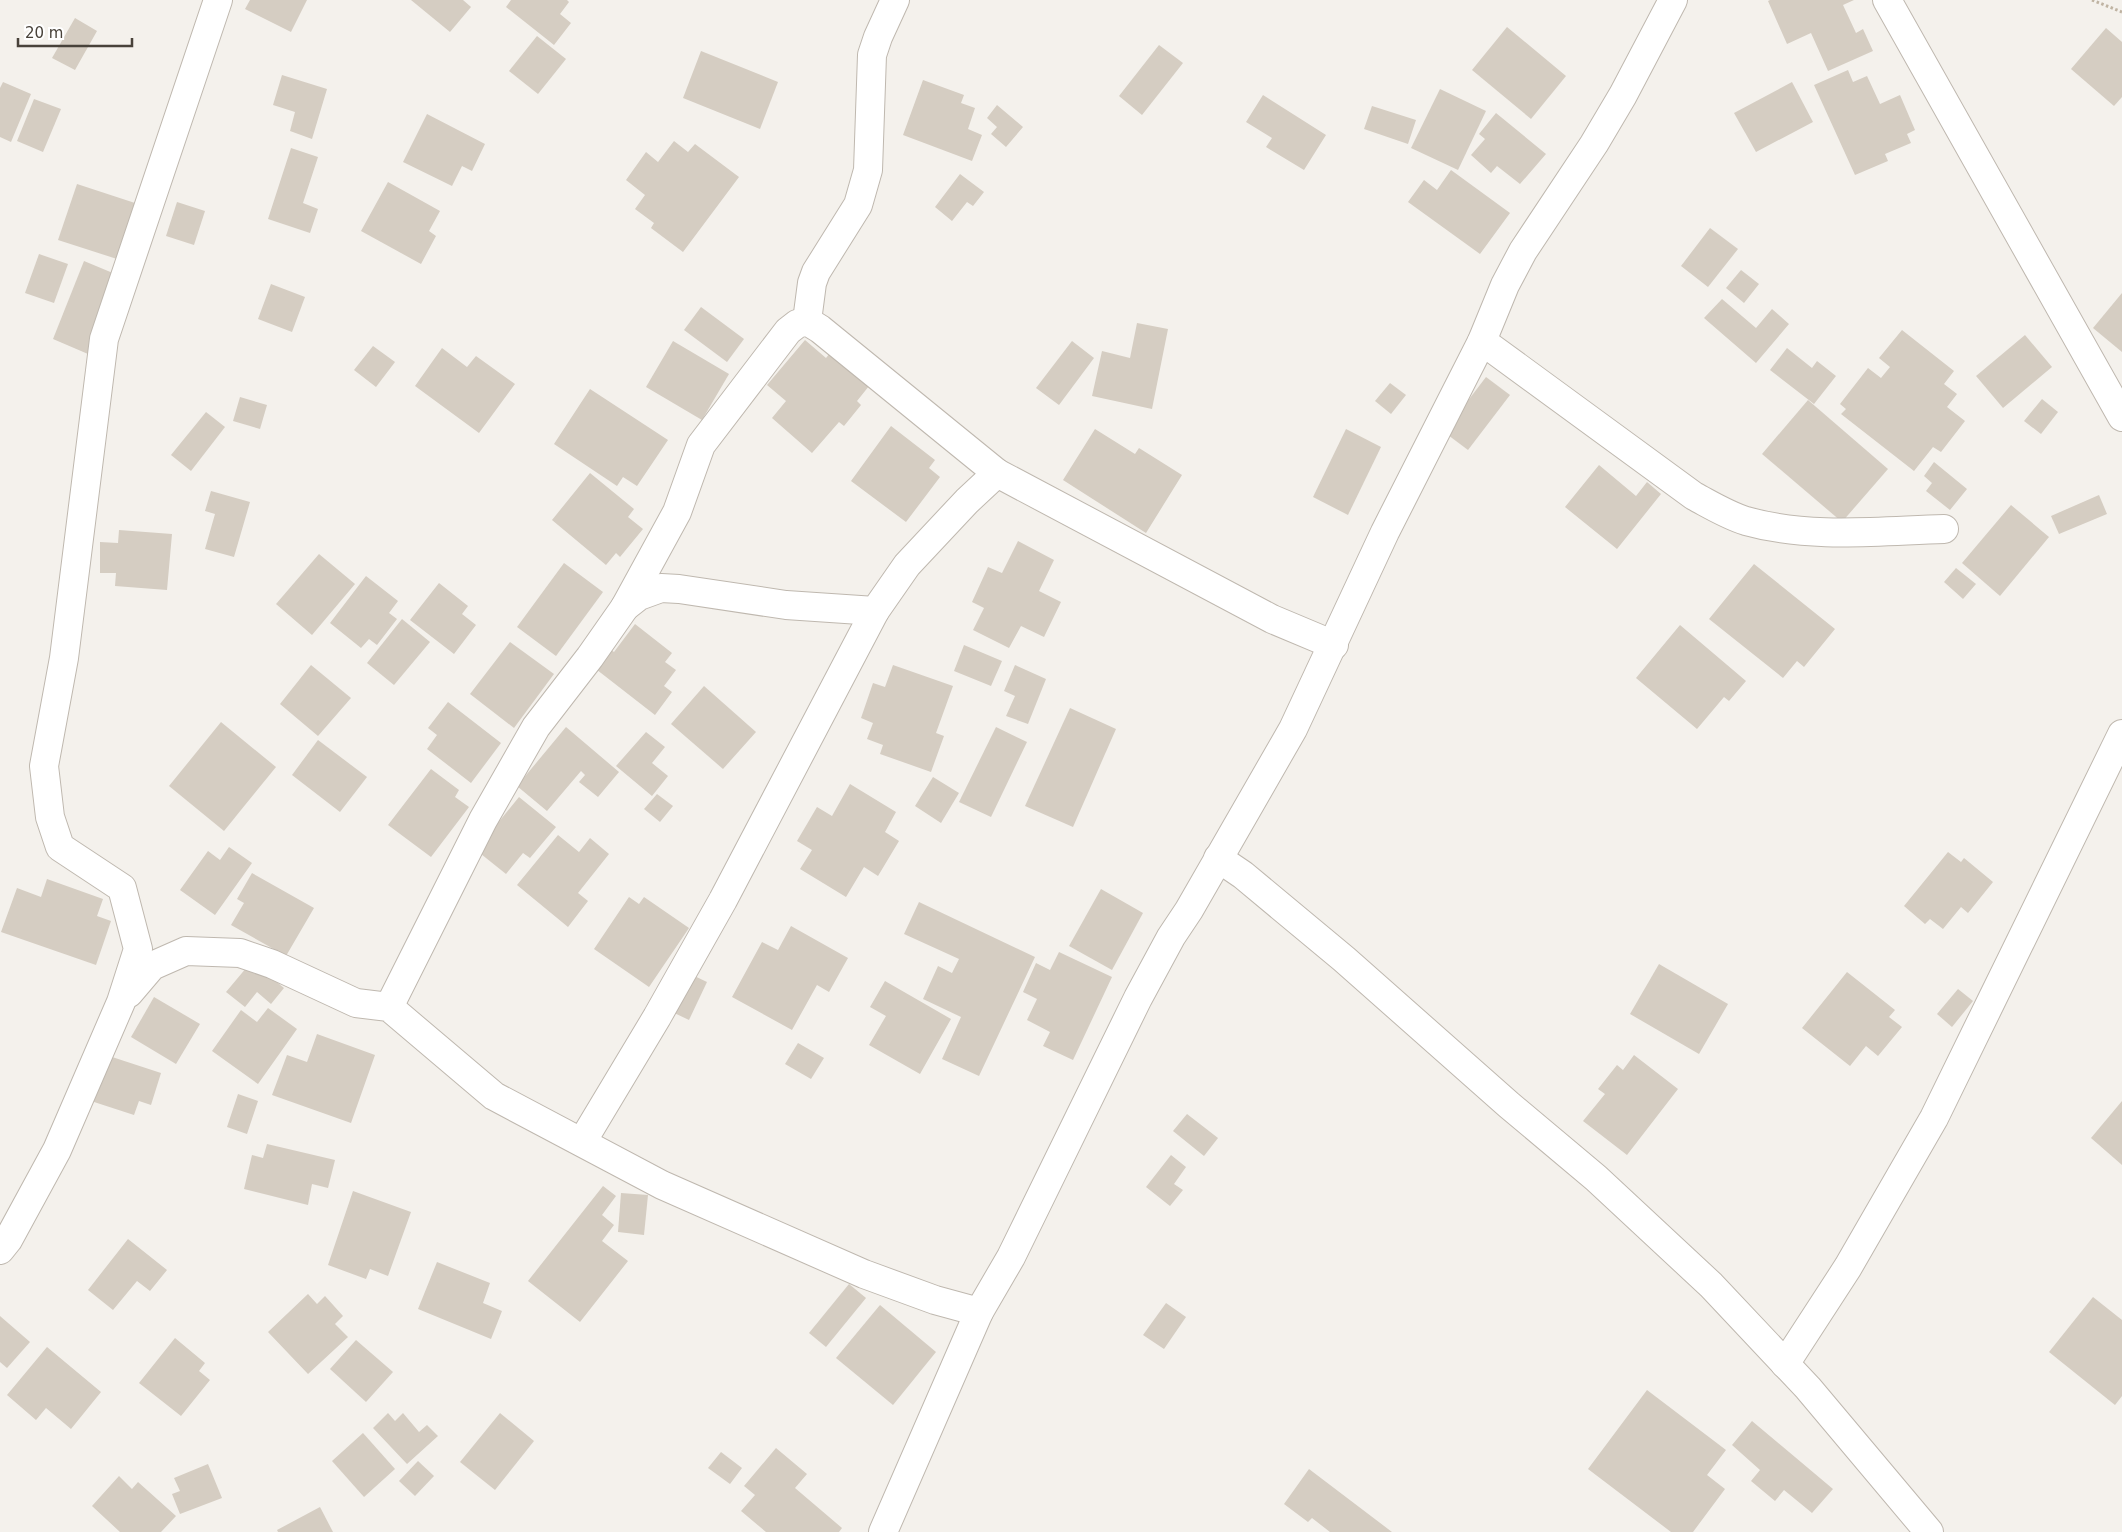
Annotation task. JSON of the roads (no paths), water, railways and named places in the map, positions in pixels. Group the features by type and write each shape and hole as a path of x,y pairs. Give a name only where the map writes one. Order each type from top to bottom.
{"street":[{"path":"0,1250 8,1240 57,1150 121,1002 138,950 122,888 60,847 50,816 44,766 66,640 104,339 218,0"},
{"path":"807,321 812,283 816,272 858,205 864,188 868,170 872,55 895,0"},
{"path":"883,1532 979,1312 1011,1257 1138,998 1171,937 1190,910 1293,729 1334,645 1385,532 1482,341 1505,286 1523,251 1618,103 1673,0"},
{"path":"1887,0 2122,417"},
{"path":"389,1007 483,820 536,727 625,608 677,512 701,444 788,330 797,324 807,321 820,329 997,474 1272,620 1334,645"},
{"path":"1482,341 1694,496 1745,521 1804,532 1944,529"},
{"path":"582,1142 657,1017 723,900 875,610 907,565 967,501 997,474"},
{"path":"625,608 639,596 661,588 786,605 875,610"},
{"path":"1784,1364 1848,1267 1934,1118 2122,734"},
{"path":"1218,858 1243,875 1344,959 1509,1105 1596,1178 1711,1285 1864,1454 1929,1532"},
{"path":"121,1002 152,966 186,952 240,953 272,964 356,1003 389,1007 494,1096 662,1185 774,1236 864,1274 935,1300 979,1312"}]}
